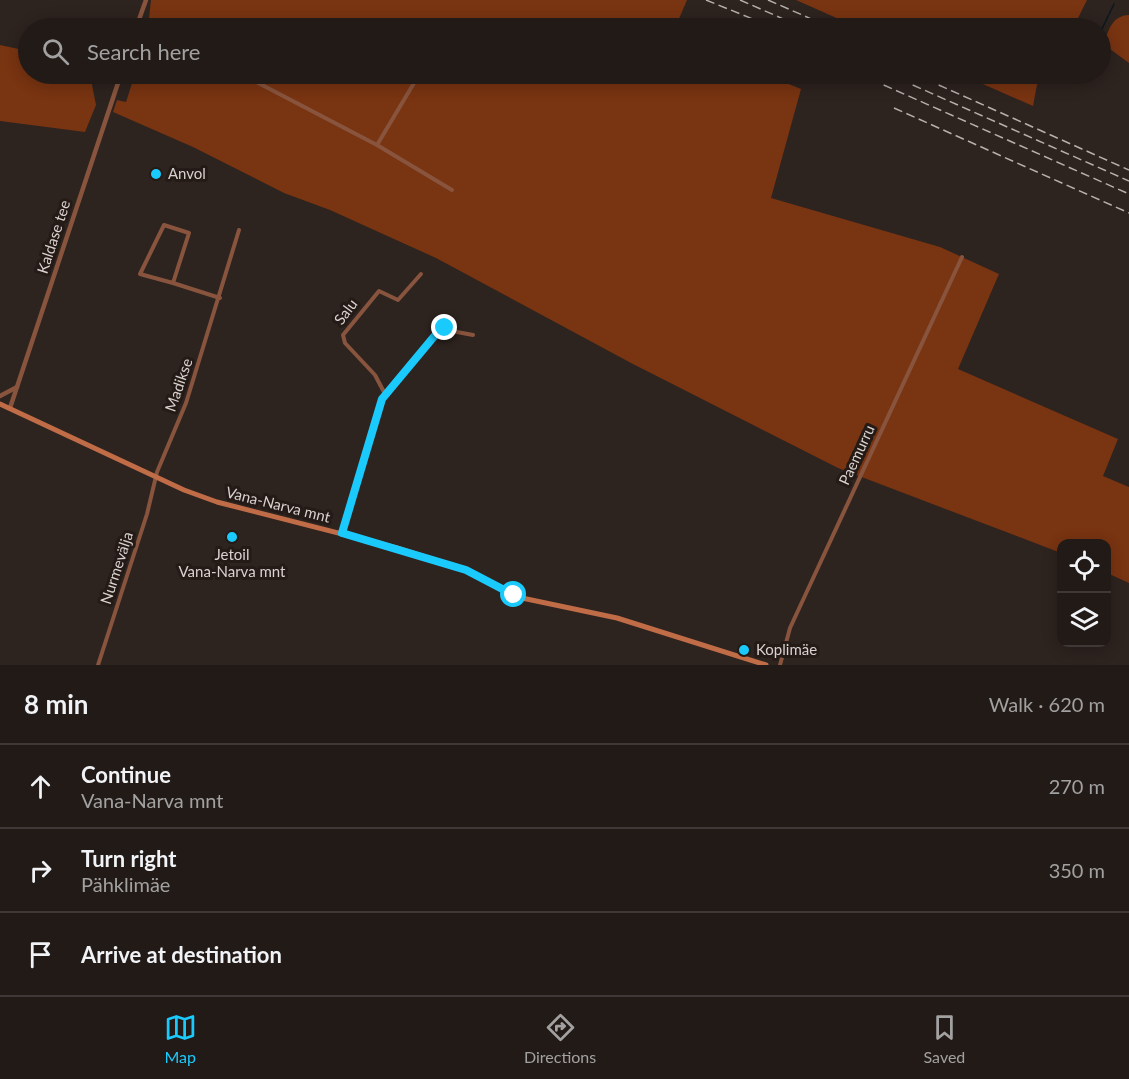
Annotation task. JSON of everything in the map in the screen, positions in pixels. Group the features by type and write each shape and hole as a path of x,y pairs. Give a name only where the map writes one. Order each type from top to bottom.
{"main road":[{"name":"Vana-Narva mnt","path":"0,404 156,477 217,502 342,533 457,567 522,598 617,618 766,665"}],"street":[{"path":"139,18 146,0"},
{"name":"Kaldase tee","path":"10,408 118,84"},
{"path":"260,84 377,145 452,190"},
{"path":"377,145 413,84"},
{"path":"173,283 189,233 164,225 140,274 220,298"},
{"name":"Madikse","path":"156,477 186,403 239,230"},
{"name":"Paemurru","path":"780,665 790,628 962,257"},
{"name":"Salu","path":"385,394 375,375 345,343 343,335 378,291 398,300 421,274"},
{"path":"342,533 385,394 441,329 473,335"},
{"path":"0,396 9,393 18,385"},
{"name":"Nurmevälja","path":"98,665 147,514 156,477"}],"shaded area":[{"path":"151,0 687,0 679,18 149,18"},
{"path":"796,0 1087,0 1078,18 836,18"},
{"path":"1129,15 1129,63 1111,50 1111,26 1115,20"},
{"path":"0,45 18,49 18,84 92,84 96,105 85,132 0,121"},
{"path":"132,84 788,84 801,89 771,198 940,247 999,274 958,369 1118,439 1103,476 1129,487 1129,583 1111,575 1111,539 1057,539 1057,551 838,468 631,363 436,258 330,210 284,193 193,147 113,112 117,100 126,102"},
{"path":"983,84 1037,84 1033,106"}],"waterway":[{"path":"1107,18 1114,4"}],"railway":[{"path":"706,0 750,18"},
{"path":"740,0 781,18"},
{"path":"768,0 809,18"},
{"path":"882,84 1129,194"},
{"path":"911,84 1129,181"},
{"path":"936,84 1129,170"},
{"path":"894,108 1129,213"}],"place":[{"name":"Anvol","path":"156,174"},
{"name":"Jetoil Vana-Narva mnt","path":"232,537"},
{"name":"Koplimäe","path":"744,650"}],"route":[{"path":"445,328 437,333 382,399 342,533 466,570 514,595"}]}
